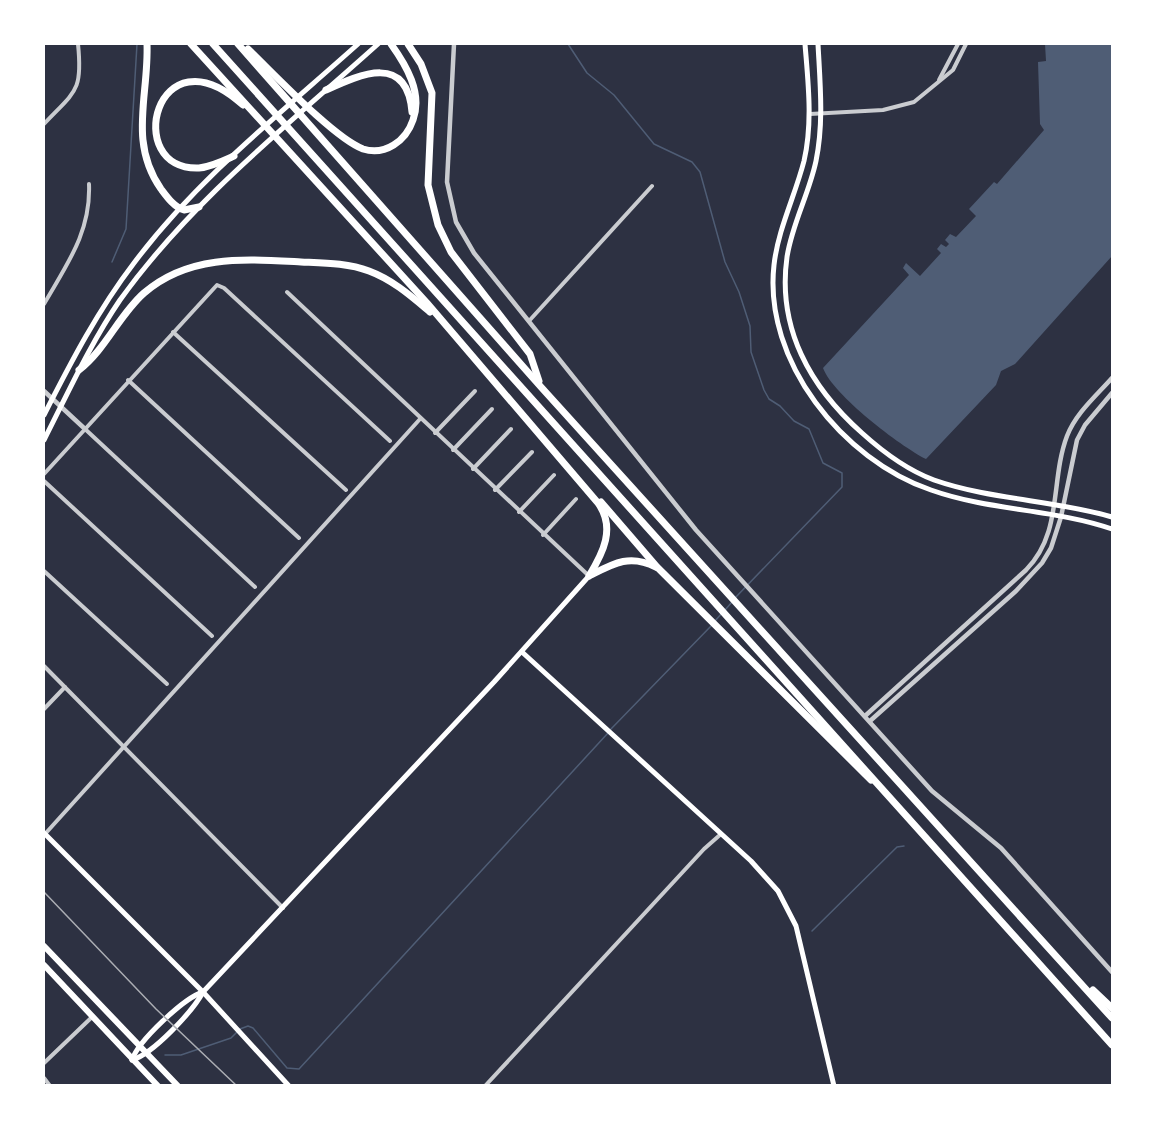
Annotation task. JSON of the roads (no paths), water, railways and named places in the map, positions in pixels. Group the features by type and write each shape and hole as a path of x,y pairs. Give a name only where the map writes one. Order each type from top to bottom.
{"highway":[{"path":"147,44 141,139 154,178 179,209 189,210 200,207"},
{"path":"191,44 442,322 597,503 605,516 606,541 589,576"},
{"path":"213,44 1113,1045"},
{"path":"238,44 541,387 735,598 1113,1018"},
{"path":"243,44 320,117 357,146 373,151 391,147 405,136 411,125 416,103 414,87 391,44"},
{"path":"408,44 422,64 432,93 428,185 438,225 451,252 530,354 541,387"},
{"path":"326,90 365,73 390,75 402,84 410,96 411,125"},
{"path":"234,156 197,168 179,164 157,140 154,123 159,105 170,91 178,86 204,82 222,89 254,114"},
{"path":"79,370 88,363 117,323 145,292 180,271 216,261 251,260 360,268 398,286 442,322"},
{"path":"555,456 582,481 657,567 840,752 901,807"},
{"path":"589,576 623,560 640,560 657,567"},
{"path":"1054,953 1113,1008"}],"main road":[{"path":"44,415 112,294 179,209 256,135 358,44"},
{"path":"44,440 79,370 126,292 200,207 265,145 378,44"},
{"path":"805,44 810,114 804,161 778,239 773,273 776,317 789,359 798,378 828,418 848,437 882,465 909,481 955,497 1053,515 1113,529"},
{"path":"818,44 822,114 815,164 790,242 786,272 788,315 796,345 808,372 837,410 856,428 896,461 915,471 955,486 1054,504 1113,518"},
{"path":"132,1060 147,1053 198,1003 203,992 522,652 589,576"},
{"path":"522,652 751,861 778,891 796,926 834,1086"},
{"path":"44,833 203,992 289,1086"},
{"path":"44,946 178,1086"},
{"path":"44,965 158,1086"},
{"path":"132,1060 140,1045 191,996 203,992"}],"street":[{"path":"44,124 79,84 81,73 77,44"},
{"path":"454,44 447,161 450,202 456,222 474,253 673,502 743,582 932,791 1010,857 1113,972"},
{"path":"939,80 958,44"},
{"path":"810,114 902,107 921,97 953,70 966,44"},
{"path":"44,304 84,231 89,211 89,184"},
{"path":"529,321 652,186"},
{"path":"44,474 215,286 219,285 390,441"},
{"path":"287,292 435,434 589,576"},
{"path":"173,332 346,490"},
{"path":"865,716 1033,562 1046,542 1068,435 1079,414 1113,378"},
{"path":"128,380 299,538"},
{"path":"44,391 255,587"},
{"path":"435,434 475,391"},
{"path":"870,721 1030,576 1051,548 1061,517 1080,435 1113,393"},
{"path":"453,450 492,409"},
{"path":"44,833 420,419"},
{"path":"474,469 511,429"},
{"path":"495,490 532,452"},
{"path":"519,512 554,475"},
{"path":"44,481 212,636"},
{"path":"543,535 576,499"},
{"path":"44,571 167,684"},
{"path":"44,666 282,908"},
{"path":"44,709 64,687"},
{"path":"485,1086 704,849 721,834"},
{"path":"44,1063 92,1018"},
{"path":"44,1078 50,1086"}],"water":[{"path":"1045,44 1112,44 1112,256 1015,364 1001,371 996,385 926,459 868,419 840,392 823,368 909,275 903,268 906,263 920,276 941,253 937,249 941,244 946,247 949,244 945,240 950,234 956,237 976,216 969,209 994,182 997,184 1044,130 1040,124 1038,62 1046,61"}],"waterway":[{"path":"112,262 126,229 137,44"},
{"path":"568,44 587,73 614,95 654,144 692,162 700,172 725,262 739,292 750,326 751,352 764,390 769,399 780,406 794,421 809,429 823,463 842,473 842,487 735,598"},
{"path":"725,610 732,602"},
{"path":"715,621 722,613"},
{"path":"611,729 712,625"},
{"path":"240,1029 248,1026 253,1028 287,1068 299,1069 608,733"},
{"path":"812,931 897,847 904,846"},
{"path":"165,1055 181,1055 231,1038 237,1032"}],"railway":[{"path":"44,892 156,1009 237,1086"}]}
